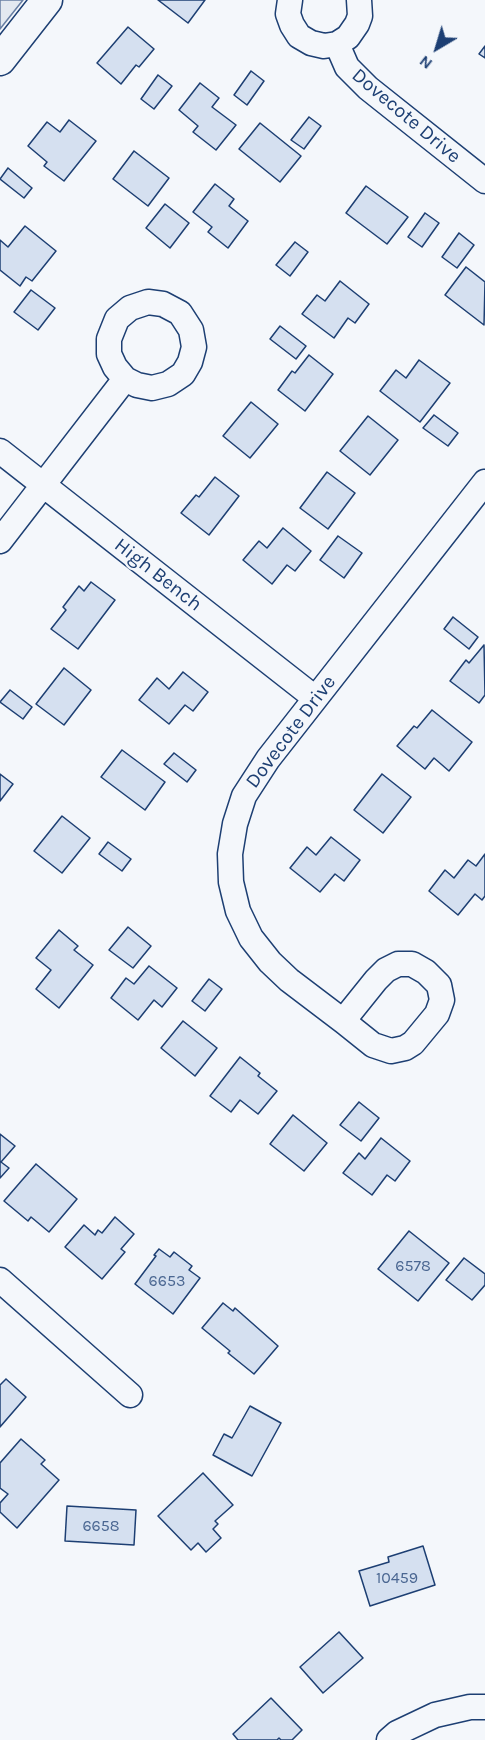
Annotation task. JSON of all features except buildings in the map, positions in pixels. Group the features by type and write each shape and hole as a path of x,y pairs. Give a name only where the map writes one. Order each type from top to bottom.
{"street":[{"path":"0,60 47,0"},
{"path":"290,0 288,14 299,36 311,43 324,46 337,44 348,37 360,16 359,0"},
{"name":"Dovecote Drive","path":"337,44 347,67 368,88 485,181"},
{"path":"0,541 125,379"},
{"name":"High Bench","path":"0,451 315,698"},
{"name":"Dovecote Drive","path":"343,1022 289,980 270,962 251,938 238,911 231,882 230,854 235,824 244,796 268,759 485,482"},
{"path":"0,1280 130,1395"},
{"path":"388,1740 397,1733 435,1715 470,1707 485,1707"}],"shaded area":[{"path":"0,0 23,0 0,29"}]}
